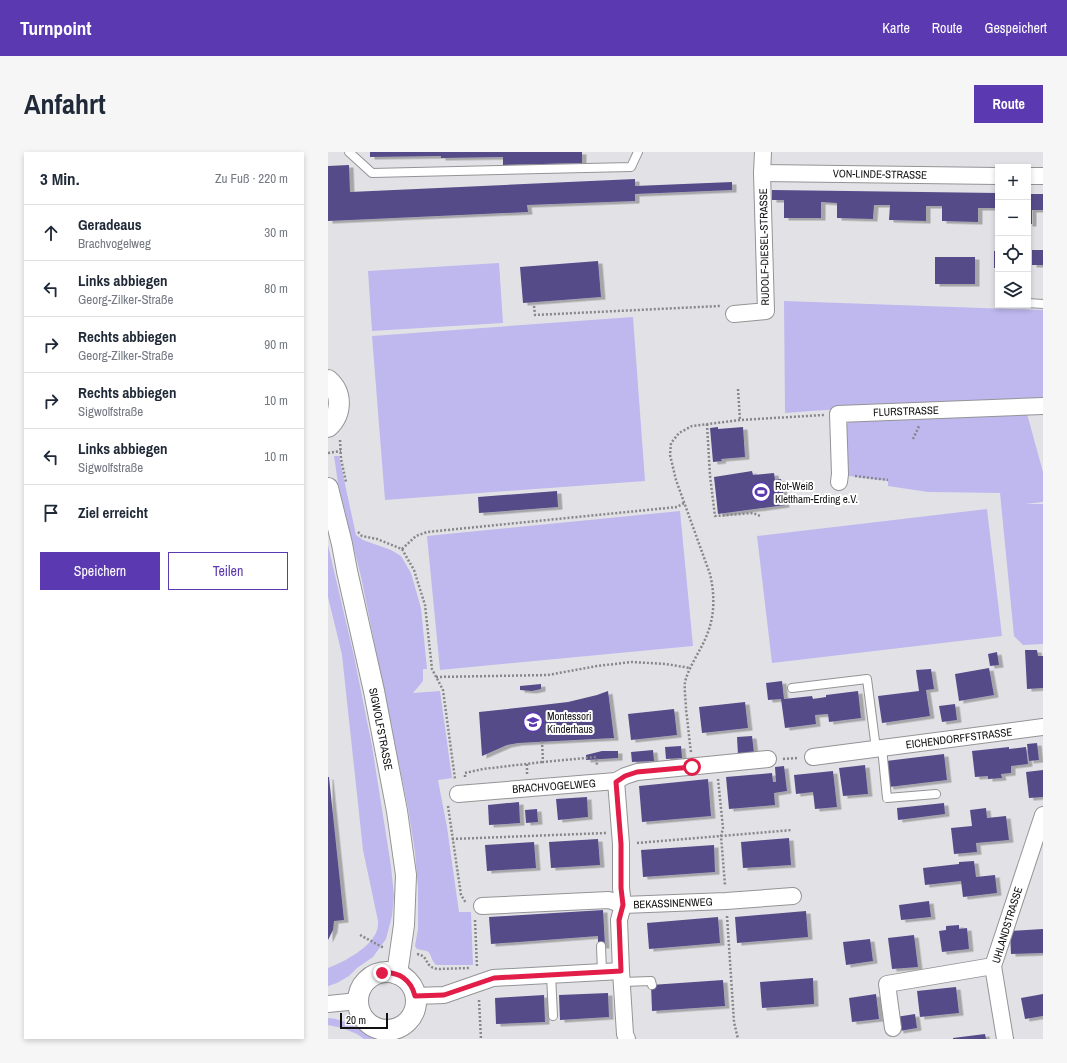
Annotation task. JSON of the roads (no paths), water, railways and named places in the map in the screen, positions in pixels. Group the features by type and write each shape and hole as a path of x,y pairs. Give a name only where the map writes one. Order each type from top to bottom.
{"street":[{"name":"RUDOLF-DIESEL-STRASSE","path":"727,310 766,310 762,173 763,152"},
{"name":"VON-LINDE-STRASSE","path":"762,173 995,176"},
{"path":"1031,176 1043,176"},
{"path":"328,380 334,386 338,396 339,407 334,432"},
{"name":"FLURSTRASSE","path":"840,478 838,414 1043,406"},
{"name":"SIGWOLFSTRASSE","path":"328,488 342,544 374,691 397,811 406,875 404,925 397,974"},
{"name":"EICHENDORFFSTRASSE","path":"813,757 1043,727"},
{"name":"BRACHVOGELWEG","path":"452,796 616,782 625,776 637,772 768,760"},
{"path":"616,782 623,905 619,920 621,977 625,1034 627,1039"},
{"name":"UHLANDSTRASSE","path":"1005,1039 993,966 1043,815"},
{"name":"BEKASSINENWEG","path":"478,912 609,900 623,905 726,901 794,896"},
{"path":"893,1028 887,984 993,966"},
{"path":"387,972 401,976 409,983 415,996 415,1006 412,1016 405,1023 400,1034 377,1028 368,1023 362,1016 358,1001 362,987 372,976 387,972"},
{"path":"415,996 444,995 494,978 602,972 621,977"},
{"path":"328,1004 358,1001"}],"lane":[{"path":"350,152 372,173 631,167 638,152"},
{"path":"1031,303 1043,304"},
{"path":"792,688 867,679 887,798 936,794"},
{"path":"601,946 602,972"},
{"path":"551,975 553,1016"},
{"path":"621,977 650,981 652,985"}],"place":[{"name":"Rot-Weiß Klettham-Erding e.V.","path":"761,492"},
{"name":"Montessori Kinderhaus","path":"533,722"}]}
